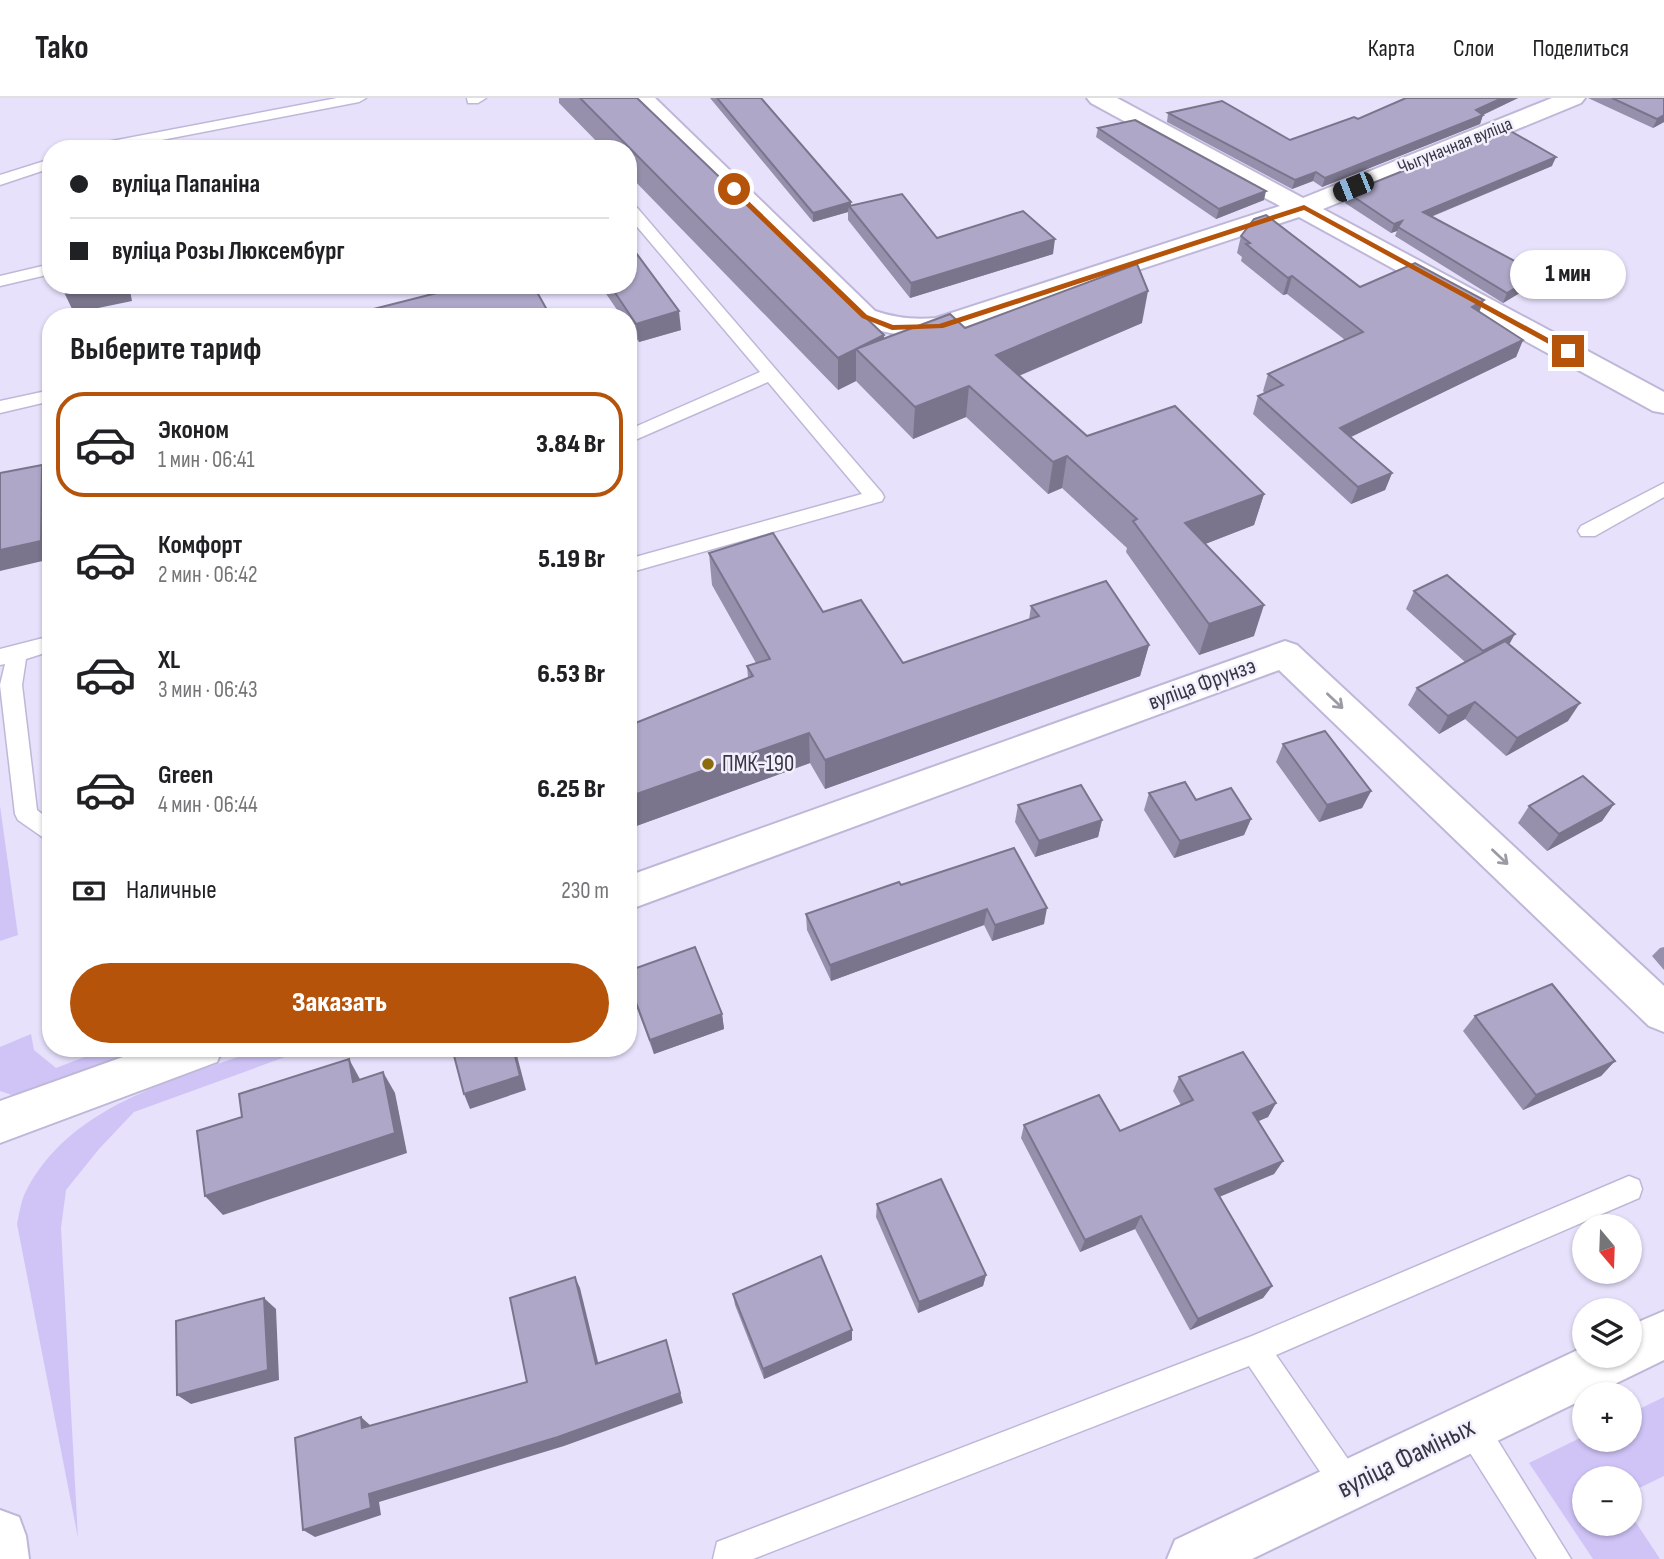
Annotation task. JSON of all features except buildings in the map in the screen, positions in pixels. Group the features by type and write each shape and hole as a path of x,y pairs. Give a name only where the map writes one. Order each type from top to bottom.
{"street":[{"name":"Чыгуначная вуліца","path":"641,98 864,317 892,328 940,326 1304,207 1573,98"},
{"path":"1099,98 1664,404"},
{"name":"вуліца Фрунзэ","path":"637,890 1285,654 1664,1013"},
{"path":"0,1122 177,1057"},
{"path":"1642,1345 1664,1335"},
{"name":"вуліца Фаміных","path":"1194,1559 1594,1368"},
{"path":"0,1536 2,1559"}],"lane":[{"path":"138,140 359,98"},
{"path":"0,180 42,166"},
{"path":"637,217 875,497 637,563"},
{"path":"0,281 42,270"},
{"path":"637,433 771,374"},
{"path":"0,407 42,396"},
{"path":"1588,531 1664,489"},
{"path":"42,646 9,655 26,814 42,827"},
{"path":"722,1557 1255,1349 1629,1189"},
{"path":"1255,1349 1348,1486"},
{"path":"1471,1426 1555,1559"}],"shaded area":[{"path":"0,806 18,935 0,941"},
{"path":"31,1034 34,1050 56,1068 85,1057 136,1057 15,1096 0,1091 0,1047"},
{"path":"238,1057 285,1057 134,1112 66,1190 61,1228 78,1538 17,1224 25,1193 45,1162 69,1137 98,1116 162,1084"},
{"path":"1664,1397 1664,1476 1642,1487 1642,1466 1572,1466 1572,1528 1529,1463 1572,1442 1572,1452 1642,1452 1642,1408"},
{"path":"1642,1532 1660,1559 1593,1559 1578,1536 1642,1536"}],"place":[{"name":"ПМК-190","path":"708,764"}],"route":[{"path":"734,189 864,317 892,328 940,326 1304,207 1568,351"}]}
